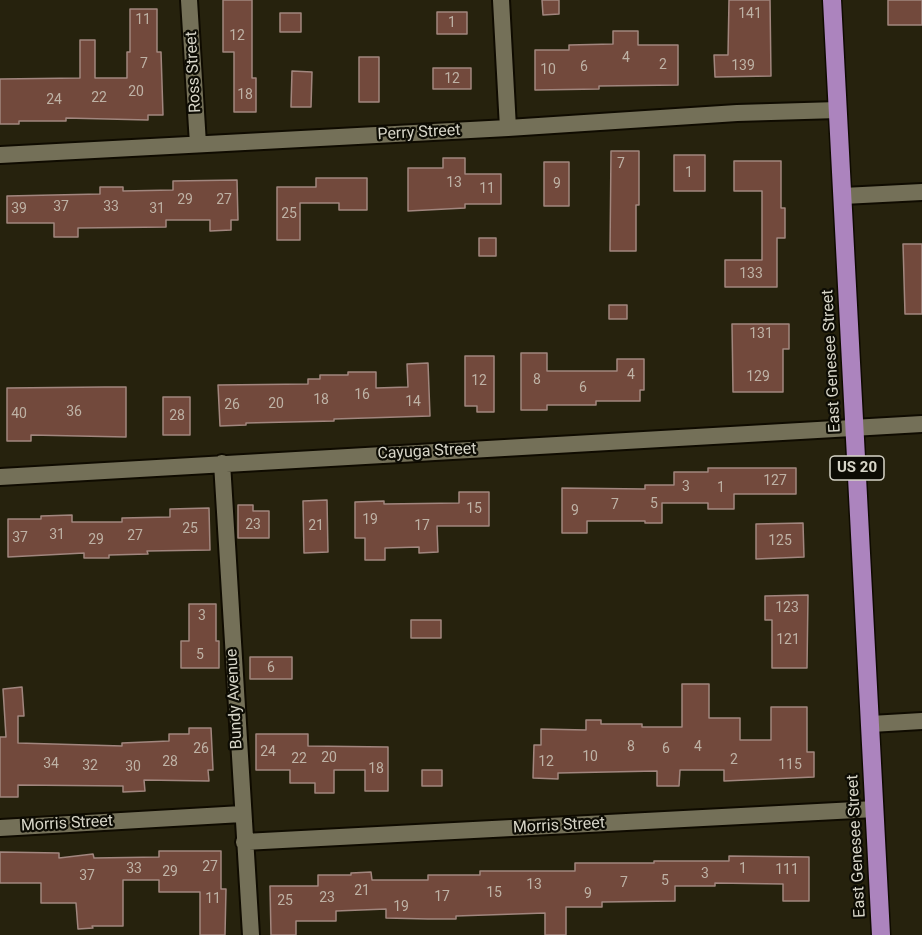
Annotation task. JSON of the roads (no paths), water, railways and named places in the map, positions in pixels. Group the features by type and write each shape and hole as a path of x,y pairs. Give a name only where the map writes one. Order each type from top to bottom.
{"highway":[{"name":"East Genesee Street","path":"832,0 881,935"}],"street":[{"name":"Ross Street","path":"189,0 198,144"},
{"path":"501,0 508,128"},
{"name":"Perry Street","path":"0,155 508,128 737,113 838,110"},
{"path":"843,196 922,192"},
{"name":"Cayuga Street","path":"0,477 922,424"},
{"name":"Bundy Avenue","path":"222,463 250,935"},
{"path":"871,724 922,721"},
{"name":"Morris Street","path":"244,842 875,809"},
{"name":"Morris Street","path":"0,828 242,814"}]}
